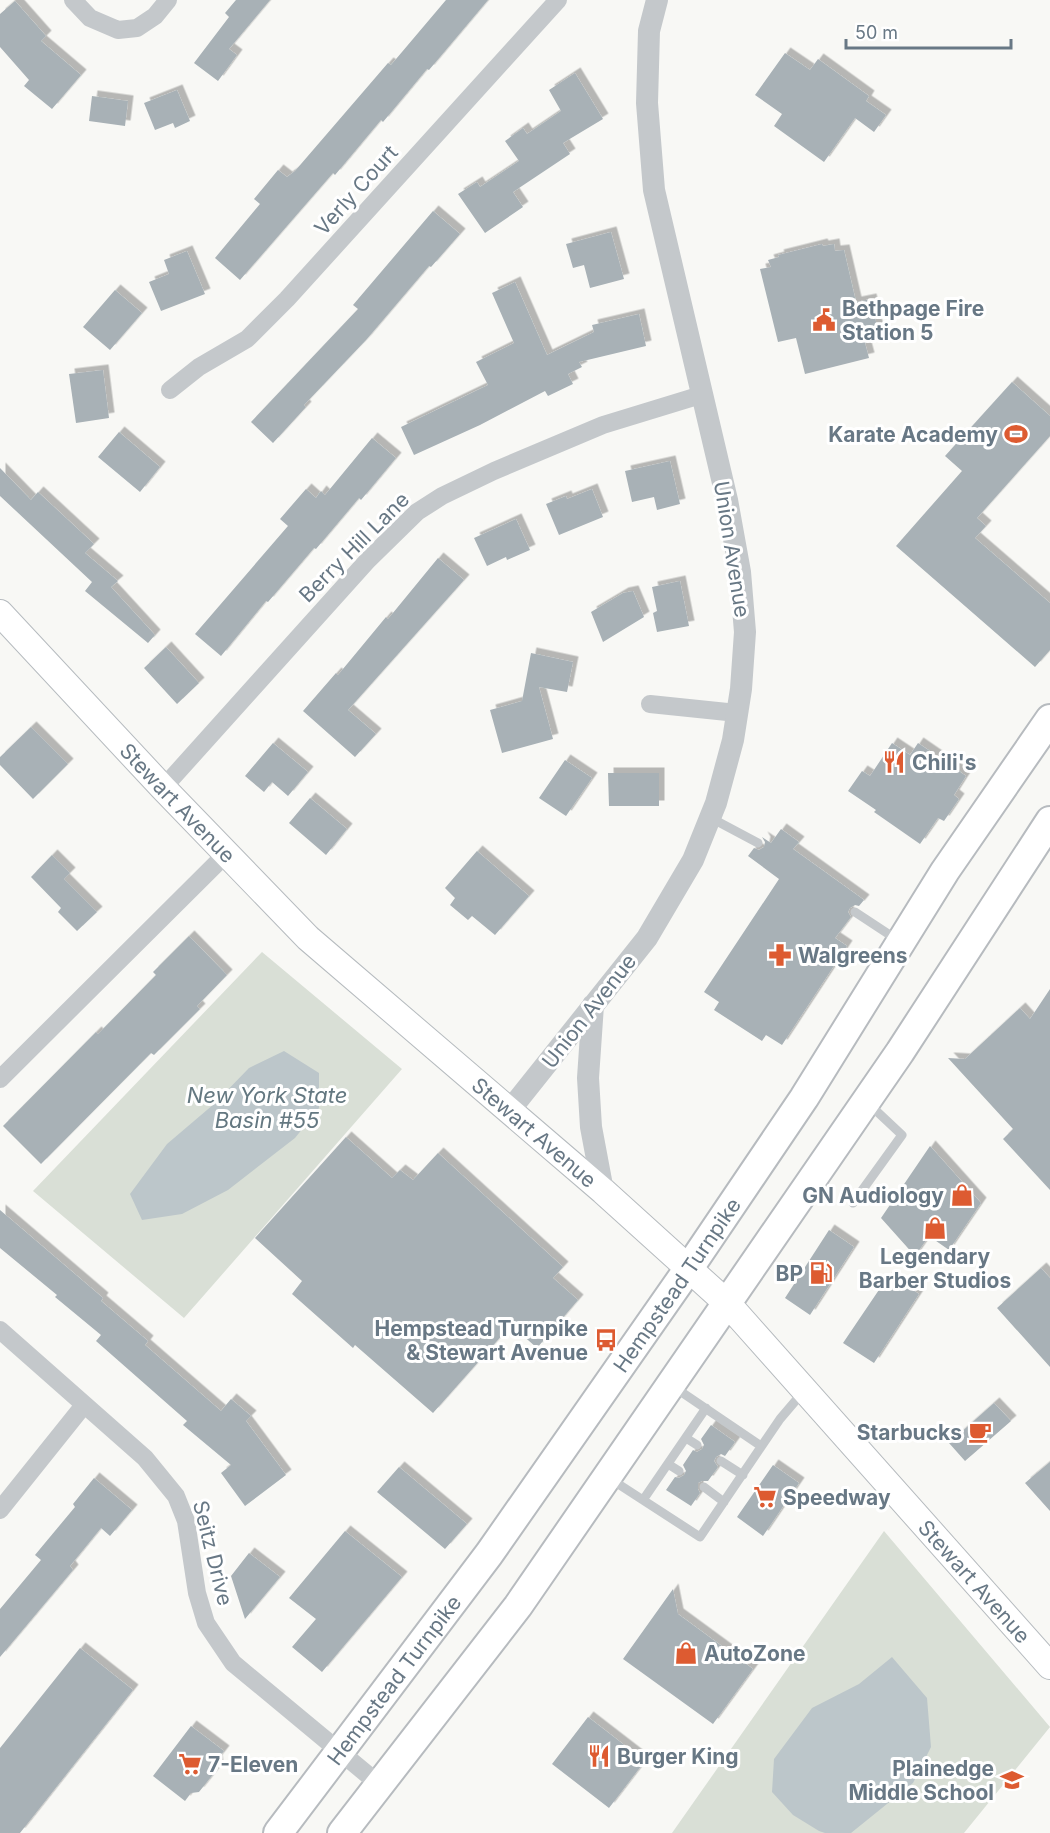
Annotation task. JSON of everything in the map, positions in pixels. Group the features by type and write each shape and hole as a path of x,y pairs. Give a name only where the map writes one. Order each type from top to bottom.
{"main road":[{"name":"Stewart Avenue","path":"0,613 163,788 308,938 603,1191 728,1304 1050,1666"},
{"name":"Hempstead Turnpike","path":"278,1833 489,1554 689,1268 804,1098 945,871 1050,719"},
{"path":"342,1833 518,1606 866,1101 1050,821"}],"street":[{"path":"73,0 90,18 117,30 137,28 155,16 168,0"},
{"name":"Verly Court","path":"170,390 199,367 247,339 287,299 558,0"},
{"name":"Union Avenue","path":"510,1110 647,938 693,860 711,818 733,741 737,713 745,632 740,572 727,500 654,190 647,103 649,31 657,0"},
{"name":"Berry Hill Lane","path":"163,788 368,560 417,512 442,496 494,471 603,425 702,395"},
{"path":"650,704 737,713"},
{"path":"0,1079 226,854"},
{"path":"594,1005 588,1078 591,1127 603,1191"},
{"name":"Seitz Drive","path":"0,1330 145,1458 176,1496 186,1521 196,1593 206,1623 233,1663 380,1785"},
{"path":"0,1510 84,1405"}],"lane":[{"path":"711,818 758,843"},
{"path":"855,912 901,942"},
{"path":"853,1203 902,1135 866,1101"},
{"path":"671,1385 761,1446"},
{"path":"607,1478 700,1536 761,1446 804,1390"},
{"path":"644,1500 706,1408"},
{"path":"686,1438 697,1445"},
{"path":"721,1461 743,1475"},
{"path":"668,1464 679,1471"},
{"path":"704,1487 724,1502"}],"shaded area":[{"path":"262,952 402,1069 184,1318 33,1191"},
{"path":"884,1531 1050,1727 964,1833 672,1833"}],"water":[{"name":"New York State Basin #55","path":"284,1051 319,1073 319,1108 295,1138 228,1190 182,1214 142,1220 130,1194 167,1144 214,1104 249,1068"},
{"path":"892,1657 927,1698 931,1747 913,1783 851,1833 819,1831 793,1815 772,1792 774,1759 812,1708 859,1684"}],"building":[{"path":"236,0 270,0 229,49 237,55 218,81 194,63 229,17 225,13"},
{"path":"446,0 488,0 383,122 381,120 335,175 333,173 240,280 215,258 260,204 254,199 278,170 287,177 295,171"},
{"path":"15,1 46,36 41,41 81,75 52,109 24,86 29,80 0,47 0,14"},
{"path":"785,53 810,70 818,59 869,96 866,101 886,115 874,132 855,118 824,162 774,126 782,114 755,95"},
{"path":"575,73 603,119 563,143 570,154 513,192 523,207 485,233 458,194 477,182 480,187 519,161 505,141 523,128 527,134 561,111 549,90"},
{"path":"177,90 190,121 175,128 173,123 155,130 144,103"},
{"path":"92,96 128,101 125,126 89,121"},
{"path":"433,211 460,234 431,267 429,266 366,340 304,405 306,407 273,443 251,422 358,309 353,305"},
{"path":"611,232 624,279 590,288 584,265 573,268 566,244"},
{"name":"Bethpage Fire Station 5","path":"822,244 823,246 834,244 835,251 844,250 856,302 871,299 880,340 865,343 869,358 805,374 796,338 778,342 760,269 771,267 768,260 779,257 778,255"},
{"path":"187,251 205,294 161,311 149,282 169,274 164,260"},
{"path":"515,282 547,355 594,332 592,325 639,314 646,346 579,362 582,367 568,374 573,384 548,396 545,391 480,425 414,455 401,427 488,385 476,362 514,343 492,293"},
{"path":"115,290 142,313 110,350 83,327"},
{"path":"103,370 109,418 76,423 69,374"},
{"path":"1012,382 1050,416 1050,436 977,518 986,526 975,538 1050,603 1050,650 1035,667 896,546 962,471 945,456"},
{"path":"119,432 160,467 140,492 98,457"},
{"path":"372,438 396,458 361,500 359,498 316,549 314,548 268,602 266,601 221,656 195,634 288,526 280,519 306,489 316,498 321,491 325,495"},
{"path":"670,461 680,504 657,510 654,497 632,502 625,471"},
{"path":"0,468 31,500 38,492 94,544 85,553 118,581 111,587 155,635 148,643 85,591 92,582 0,496"},
{"path":"592,489 603,517 559,535 546,504"},
{"path":"516,519 530,550 507,560 506,557 487,566 474,538"},
{"path":"438,558 464,580 348,710 376,734 355,757 303,711 336,673 338,675 386,617 388,619"},
{"path":"680,581 689,626 657,632 653,613 657,611 652,587"},
{"path":"633,591 644,617 603,642 591,612 623,593"},
{"path":"166,647 199,683 177,704 144,668"},
{"path":"531,653 573,662 567,692 539,687 553,739 502,753 490,710 522,701"},
{"path":"31,727 68,764 33,799 0,765 0,757"},
{"path":"273,743 308,772 288,796 272,782 264,792 245,776"},
{"path":"892,743 910,755 918,743 966,776 954,795 959,799 944,821 938,818 920,844 848,791 862,771 870,776"},
{"path":"565,760 592,778 566,816 539,798"},
{"path":"608,773 659,773 659,806 609,806"},
{"path":"310,798 347,829 326,855 289,823"},
{"name":"Walgreens","path":"781,829 799,842 793,849 864,900 859,906 855,905 850,908 848,912 851,917 835,938 847,946 782,1045 766,1035 762,1041 714,1010 719,1002 704,992 779,879 748,856 754,848 759,850 764,847 765,842 762,837 771,843"},
{"path":"477,851 529,896 495,935 472,916 468,920 450,905 455,898 445,888"},
{"path":"52,855 70,873 64,879 97,912 77,931 58,912 61,908 31,877"},
{"path":"189,936 227,975 197,1006 200,1009 154,1055 151,1053 41,1164 3,1126 156,975 153,972"},
{"path":"1050,989 1050,1190 1003,1139 1013,1129 948,1058 965,1059 1020,1008 1030,1019"},
{"path":"346,1137 392,1178 400,1170 413,1180 438,1153 563,1267 553,1278 578,1300 537,1348 511,1325 433,1413 355,1345 353,1348 292,1294 302,1281 255,1238"},
{"path":"930,1146 981,1203 949,1250 929,1236 915,1256 881,1218"},
{"path":"0,1210 103,1298 101,1301 148,1341 145,1345 221,1411 231,1399 251,1416 246,1421 286,1475 245,1506 221,1473 231,1465 183,1425 187,1421 96,1341 101,1335 0,1248"},
{"path":"829,1230 854,1247 810,1315 785,1298"},
{"path":"1041,1268 1050,1278 1050,1367 997,1308"},
{"path":"889,1275 919,1294 874,1363 843,1343"},
{"name":"Starbucks","path":"994,1403 1011,1421 965,1461 949,1443"},
{"path":"711,1425 735,1442 725,1456 721,1454 716,1457 714,1461 718,1467 708,1481 698,1483 700,1493 691,1506 666,1490 675,1477 679,1478 684,1475 686,1471 683,1465 693,1450 697,1452 702,1449 704,1445 701,1439"},
{"path":"1050,1462 1050,1511 1025,1483"},
{"path":"773,1465 799,1483 763,1536 737,1517"},
{"path":"399,1467 467,1524 445,1549 377,1492"},
{"path":"94,1478 132,1510 110,1536 101,1528 70,1566 73,1570 0,1657 0,1609 41,1560 35,1555 75,1507 73,1504"},
{"path":"345,1531 402,1577 322,1672 292,1647 316,1619 289,1598"},
{"path":"249,1553 280,1577 245,1619 231,1576"},
{"path":"673,1589 678,1614 753,1669 713,1724 623,1659"},
{"path":"80,1648 133,1690 20,1833 0,1833 0,1748"},
{"path":"588,1717 645,1761 609,1808 552,1764"},
{"name":"7-Eleven","path":"191,1726 224,1751 217,1760 218,1768 199,1792 191,1793 185,1801 153,1776"}],"place":[{"name":"Bethpage Fire Station 5","path":"824,320"},
{"name":"Karate Academy","path":"1016,434"},
{"name":"Chili's","path":"894,762"},
{"name":"Walgreens","path":"780,955"},
{"name":"GN Audiology","path":"962,1195"},
{"name":"Legendary Barber Studios","path":"935,1228"},
{"name":"BP","path":"821,1273"},
{"name":"Hempstead Turnpike & Stewart Avenue","path":"606,1340"},
{"name":"Starbucks","path":"980,1432"},
{"name":"Speedway","path":"765,1497"},
{"name":"AutoZone","path":"686,1653"},
{"name":"Burger King","path":"599,1756"},
{"name":"7-Eleven","path":"190,1764"},
{"name":"Plainedge Middle School","path":"1012,1780"}]}
